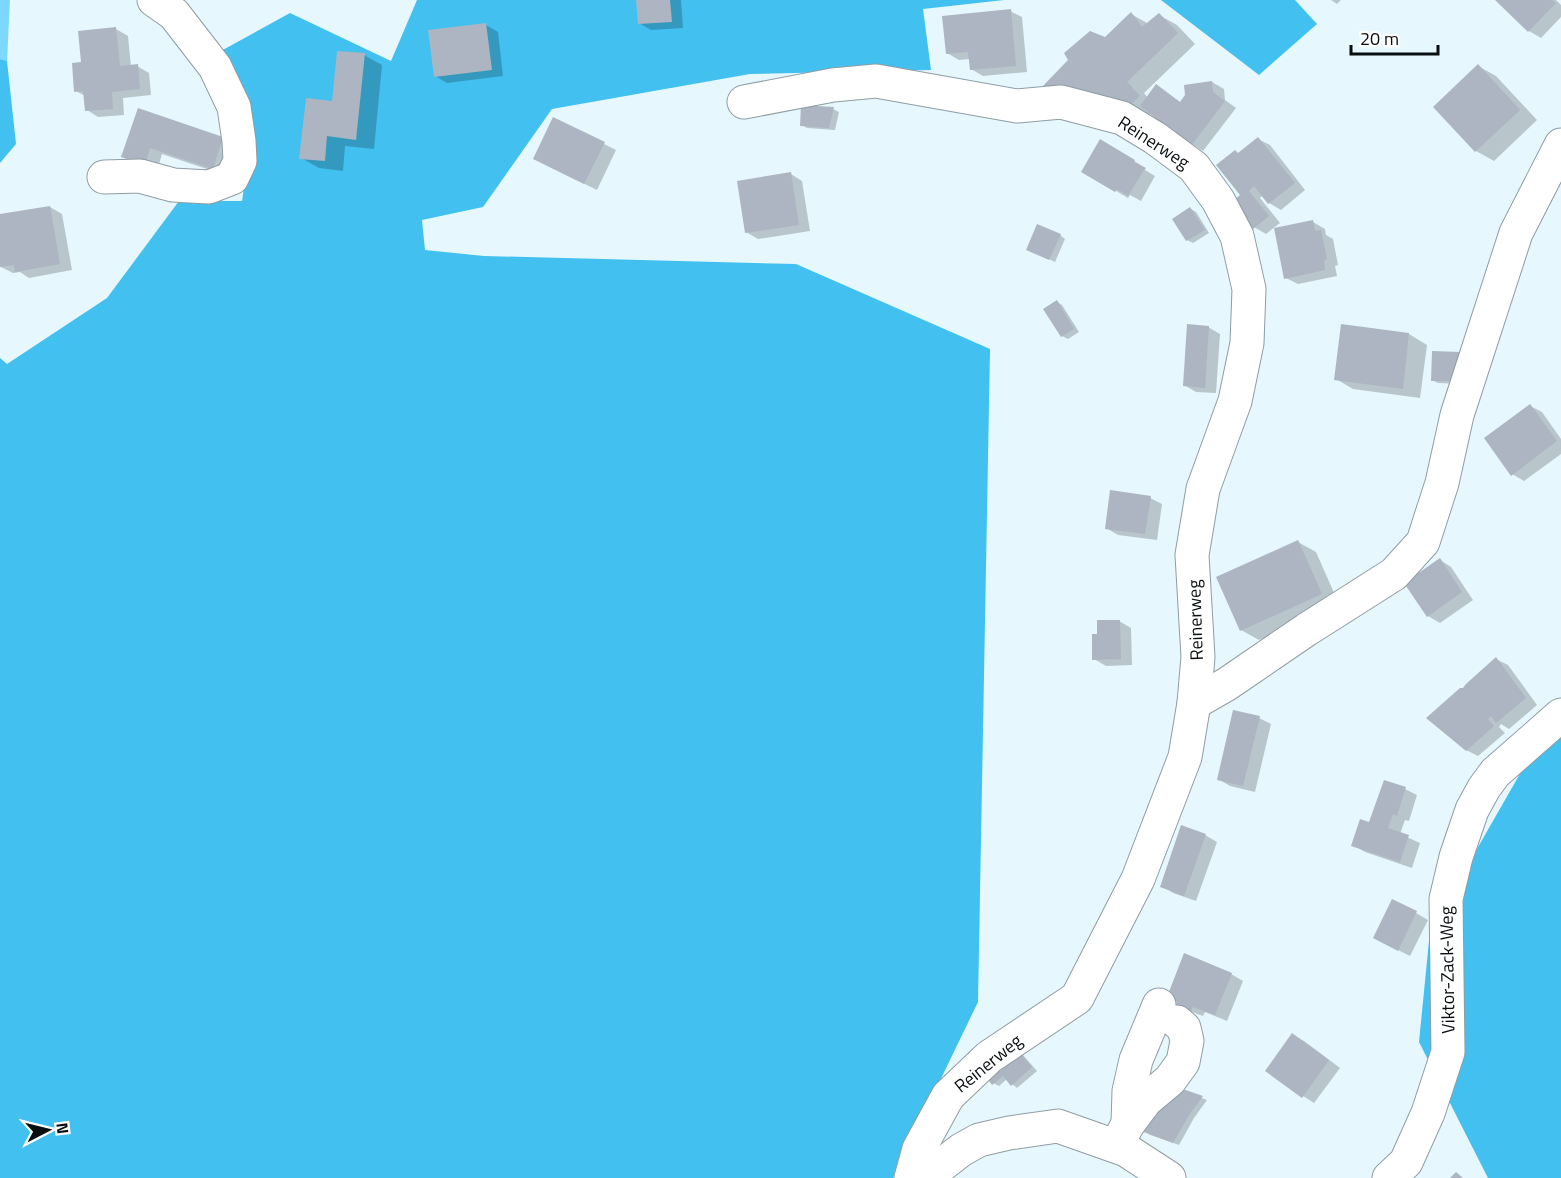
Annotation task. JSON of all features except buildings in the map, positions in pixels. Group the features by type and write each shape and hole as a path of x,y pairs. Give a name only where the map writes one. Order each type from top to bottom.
{"street":[{"path":"104,177 140,176 173,185 209,187 232,178 240,161 234,107 215,67 174,14 154,0"},
{"name":"Reinerweg","path":"744,102 832,85 876,81 1017,106 1061,102 1122,118 1155,138 1194,167 1218,200 1237,236 1249,289 1247,343 1235,401 1203,489 1191,555 1198,657 1194,703 1185,757 1138,879 1077,998 990,1057 948,1096 919,1149 911,1178"},
{"path":"1194,703 1227,684 1394,574 1423,542 1442,483 1457,415 1516,233 1561,145"},
{"name":"Viktor-Zack-Weg","path":"1389,1178 1406,1162 1428,1113 1448,1052 1446,897 1456,857 1472,810 1495,773 1561,715"},
{"path":"1122,1135 1146,1100 1170,1080 1183,1062 1187,1041 1184,1028 1168,1013 1136,1059 1122,1135 1126,1150 1169,1178"},
{"path":"925,1178 961,1150 979,1140 1009,1133 1058,1126 1122,1135"}],"shaded area":[{"path":"0,0 10,0 7,61 0,59"},
{"path":"417,0 1004,0 923,9 931,70 750,74 552,109 483,207 422,220 425,250 484,256 796,264 990,349 978,1002 893,1178 0,1178 0,358 7,364 107,298 179,201 242,201 253,129 210,57 290,13 391,61"},
{"path":"1161,0 1295,0 1317,24 1259,75"},
{"path":"0,59 7,61 16,144 0,163"},
{"path":"1561,702 1561,1178 1488,1178 1419,1042 1430,931"}]}
